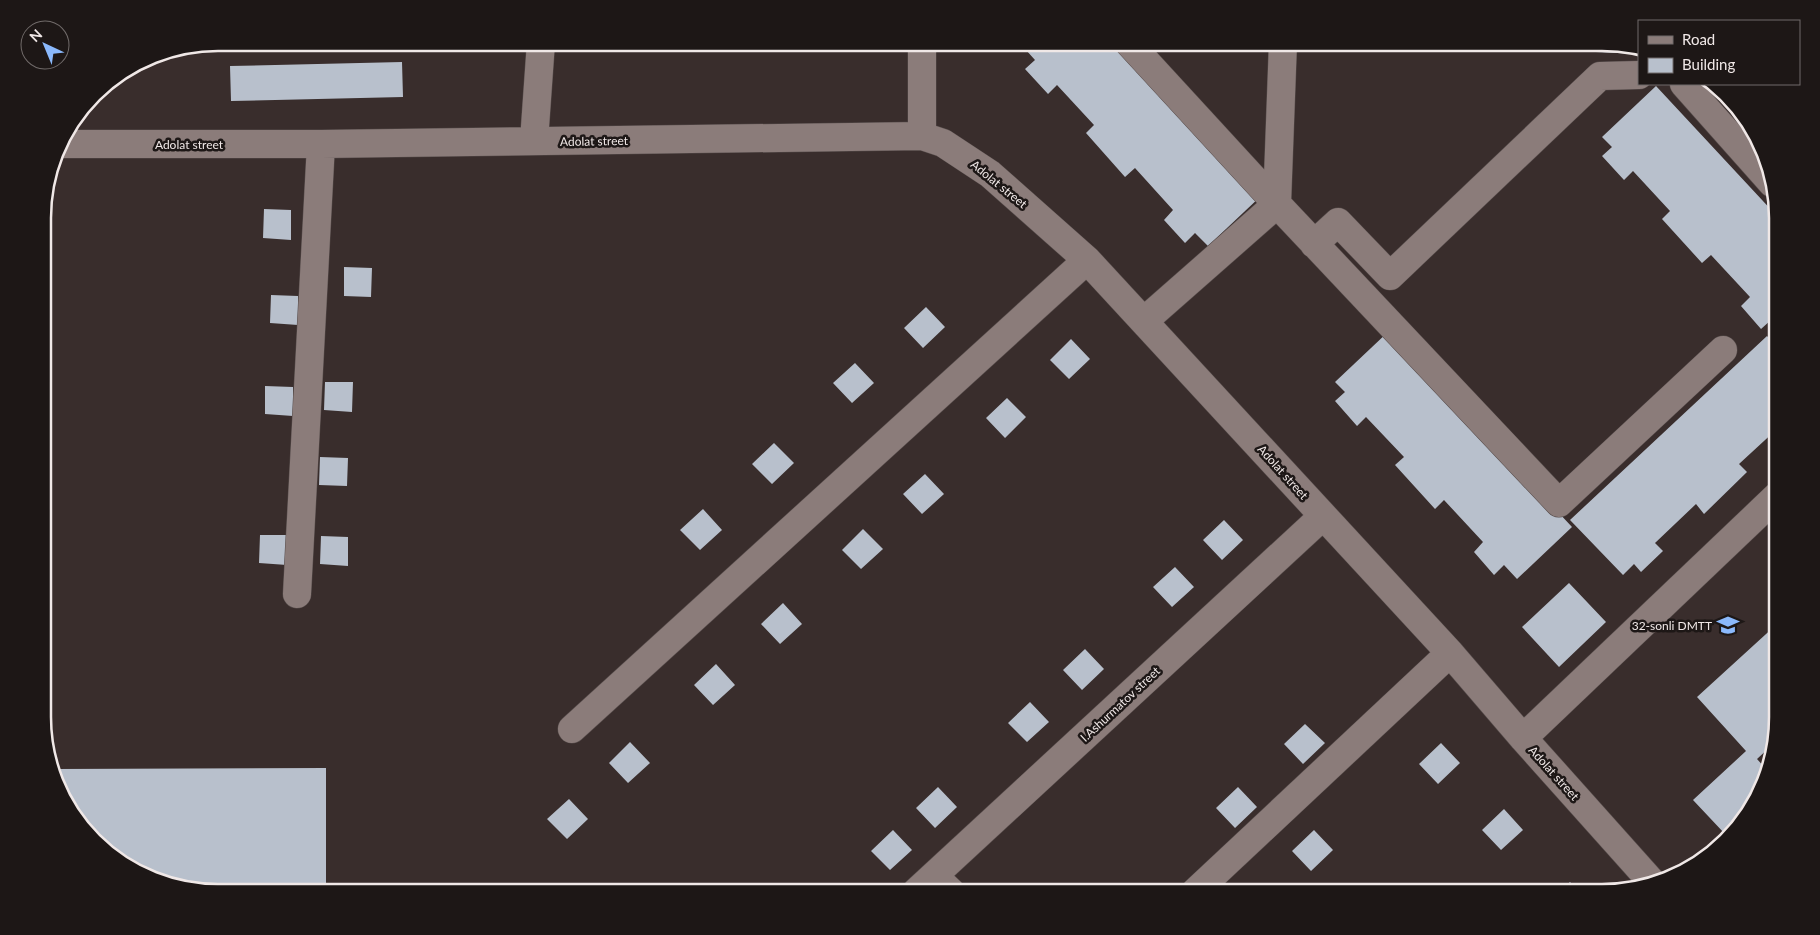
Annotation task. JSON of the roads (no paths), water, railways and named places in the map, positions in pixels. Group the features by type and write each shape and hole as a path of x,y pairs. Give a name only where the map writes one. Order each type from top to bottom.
{"street":[{"path":"922,51 922,136"},
{"path":"1137,51 1276,204 1559,503 1724,350"},
{"path":"1144,321 1276,204 1283,51"},
{"path":"534,142 541,52"},
{"path":"1314,244 1338,222 1390,276 1600,76 1638,75"},
{"path":"1685,85 1762,172"},
{"name":"Adolat street","path":"68,144 321,144 922,136 943,143 990,174 1087,260 1450,653 1648,877"},
{"path":"297,594 321,144"},
{"path":"572,729 1087,260"},
{"path":"1523,738 1769,504"},
{"name":"I.Ashurmatov street","path":"938,883 1324,516"},
{"path":"1204,883 1450,653"}],"place":[{"name":"32-sonli DMTT","path":"1728,625"}]}
